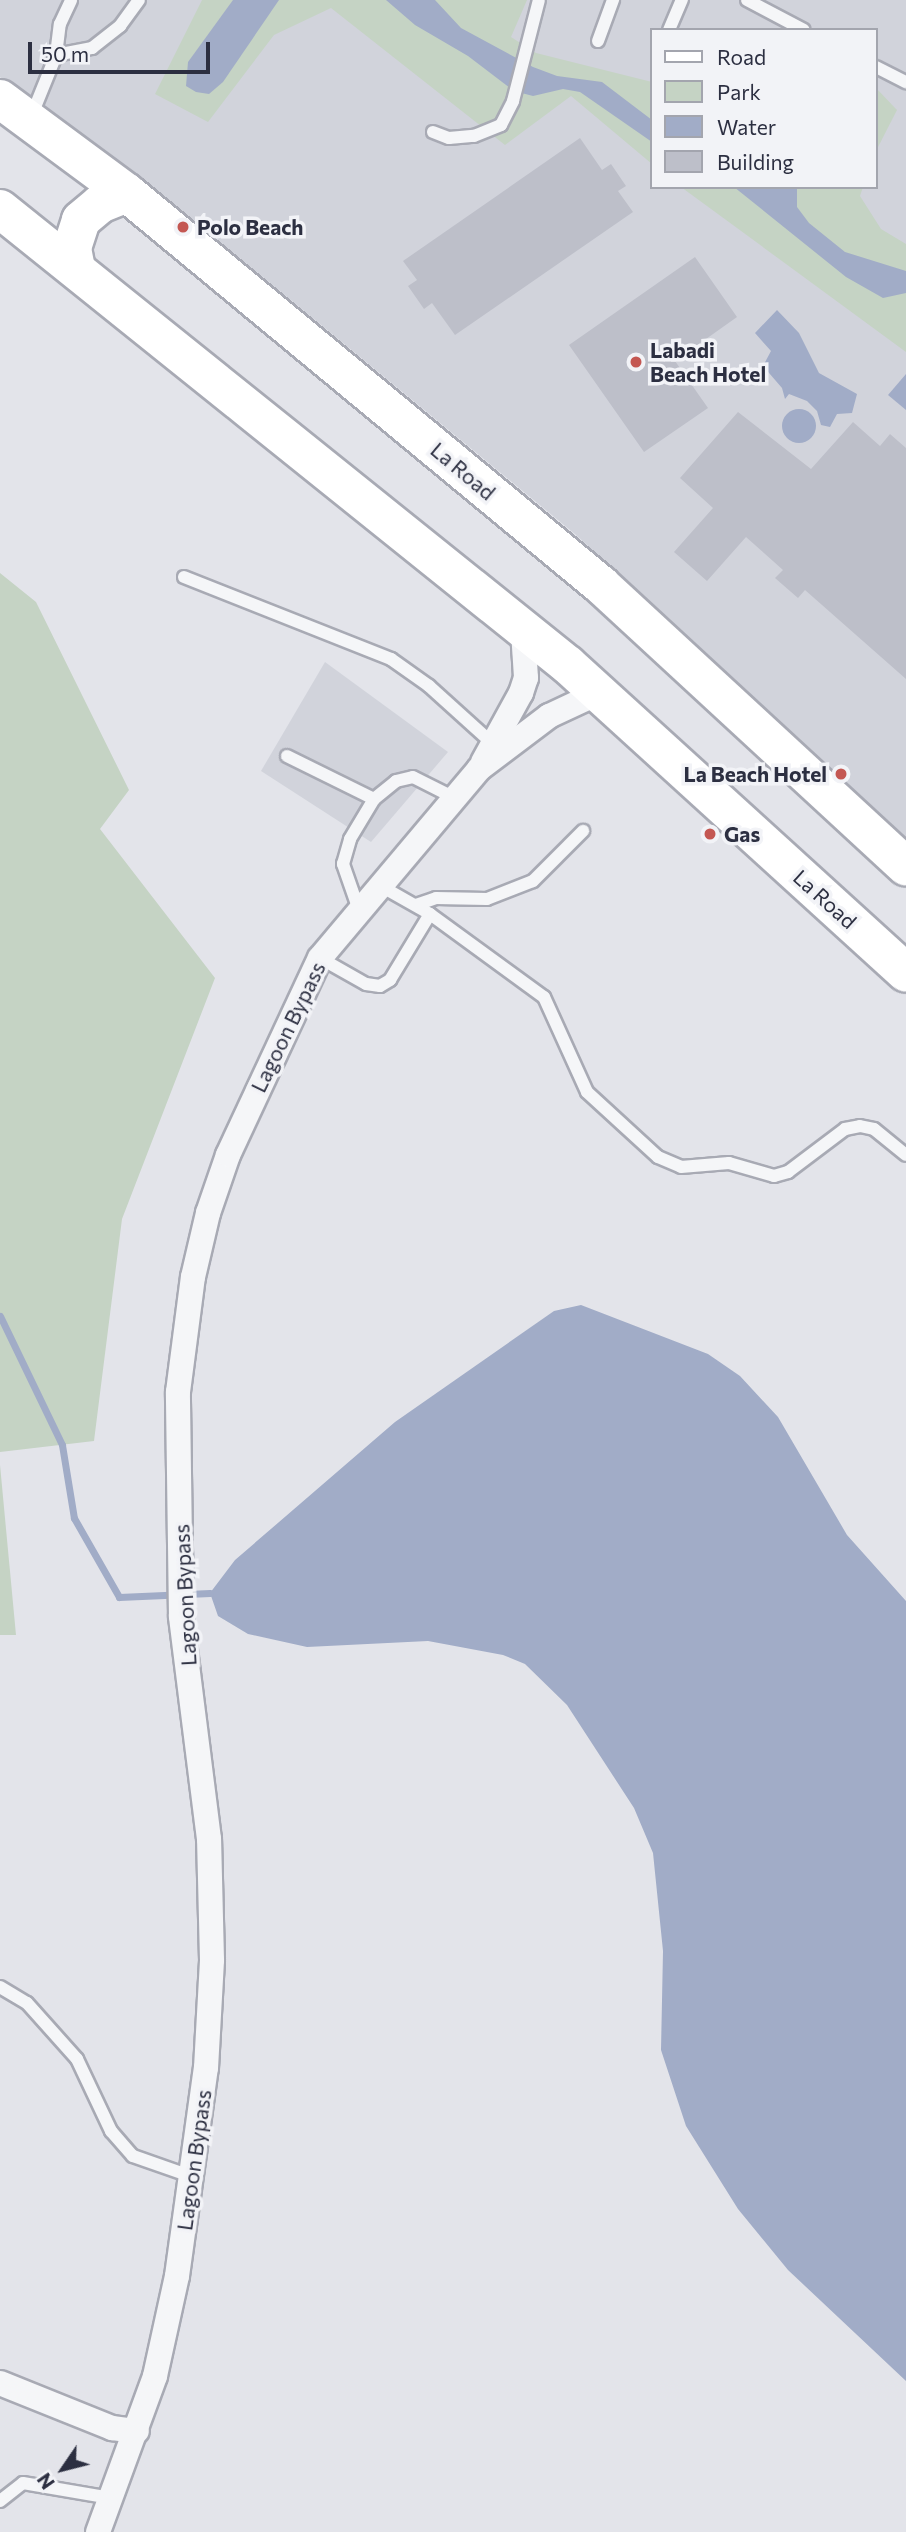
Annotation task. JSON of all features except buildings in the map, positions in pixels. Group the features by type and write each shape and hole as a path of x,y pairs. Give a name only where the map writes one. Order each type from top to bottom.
{"main road":[{"name":"La Road","path":"15,109 127,193 601,585 906,866"},
{"path":"76,268 72,248 81,220 100,204 127,193"},
{"name":"La Road","path":"0,209 598,693 906,973"}],"street":[{"name":"Lagoon Bypass","path":"98,2532 137,2431 177,2276 193,2178 206,2068 212,1960 209,1839 181,1616 178,1392 193,1277 208,1213 239,1131 320,958 479,769 526,678 523,630"},
{"name":"Lagoon Bypass","path":"479,769 549,716 598,693"},
{"path":"0,2383 111,2428 137,2431"}],"lane":[{"path":"15,109 57,55 60,24 71,0"},
{"path":"57,55 92,48 120,26 139,0"},
{"path":"433,132 449,138 488,131 501,125 513,101 539,0"},
{"path":"598,41 613,0"},
{"path":"670,28 682,0"},
{"path":"747,0 800,28"},
{"path":"878,68 906,82"},
{"path":"184,577 391,659 429,686 492,743"},
{"path":"287,756 374,799"},
{"path":"359,909 343,864 350,839 374,799 396,781 413,777 455,798"},
{"path":"416,905 436,898 487,899 533,881 583,831"},
{"path":"379,885 430,914 544,997 587,1092 658,1157 681,1167 729,1163 774,1176 788,1172 845,1129 860,1126 874,1129 906,1155"},
{"path":"320,958 366,984 380,986 390,980 430,914"},
{"path":"0,1987 27,2003 77,2060 111,2131 133,2155 193,2178"},
{"path":"0,2501 23,2483 111,2498"}],"shaded area":[{"name":"Labadi Beach Hotel","path":"0,0 906,0 906,838 575,534 157,190 0,77"},
{"path":"325,662 448,752 371,842 261,771"}],"green space":[{"path":"202,0 527,0 511,37 536,53 650,82 650,162 571,96 505,145 331,8 274,35 208,122 155,94"},
{"path":"878,90 897,110 878,147"},
{"path":"684,189 862,189 860,196 881,229 906,244 906,352"},
{"path":"0,573 36,602 129,790 100,829 215,978 122,1219 94,1441 0,1452"},
{"path":"0,1465 16,1635 0,1635"}],"water":[{"path":"233,0 279,0 223,82 209,94 196,92 186,86 188,62"},
{"path":"386,0 435,0 461,28 533,67 557,76 602,82 650,118 650,141 580,92 563,89 533,96 514,91 468,56 415,25"},
{"path":"736,189 797,189 797,207 809,223 845,252 906,271 906,293 883,298 846,277"},
{"path":"777,310 799,333 819,373 857,394 852,413 837,414 830,427 821,425 817,411 807,401 789,394 785,399 782,388 763,366 771,351 755,333"},
{"path":"906,374 906,410 888,395"},
{"path":"799,409 811,414 816,426 811,438 799,443 787,438 782,426 787,414"},
{"path":"581,1305 708,1354 740,1376 778,1417 847,1535 906,1601 906,2381 788,2270 738,2209 686,2126 661,2050 663,1951 653,1853 634,1808 567,1705 525,1664 503,1655 428,1641 307,1647 248,1634 218,1616 210,1593 235,1560 395,1422 554,1311"}],"waterway":[{"path":"0,1316 62,1445 74,1518 119,1597 210,1593"}],"place":[{"name":"Polo Beach","path":"183,227"},
{"name":"Labadi Beach Hotel","path":"636,362"},
{"name":"La Beach Hotel","path":"841,774"},
{"name":"Gas","path":"710,834"}]}
